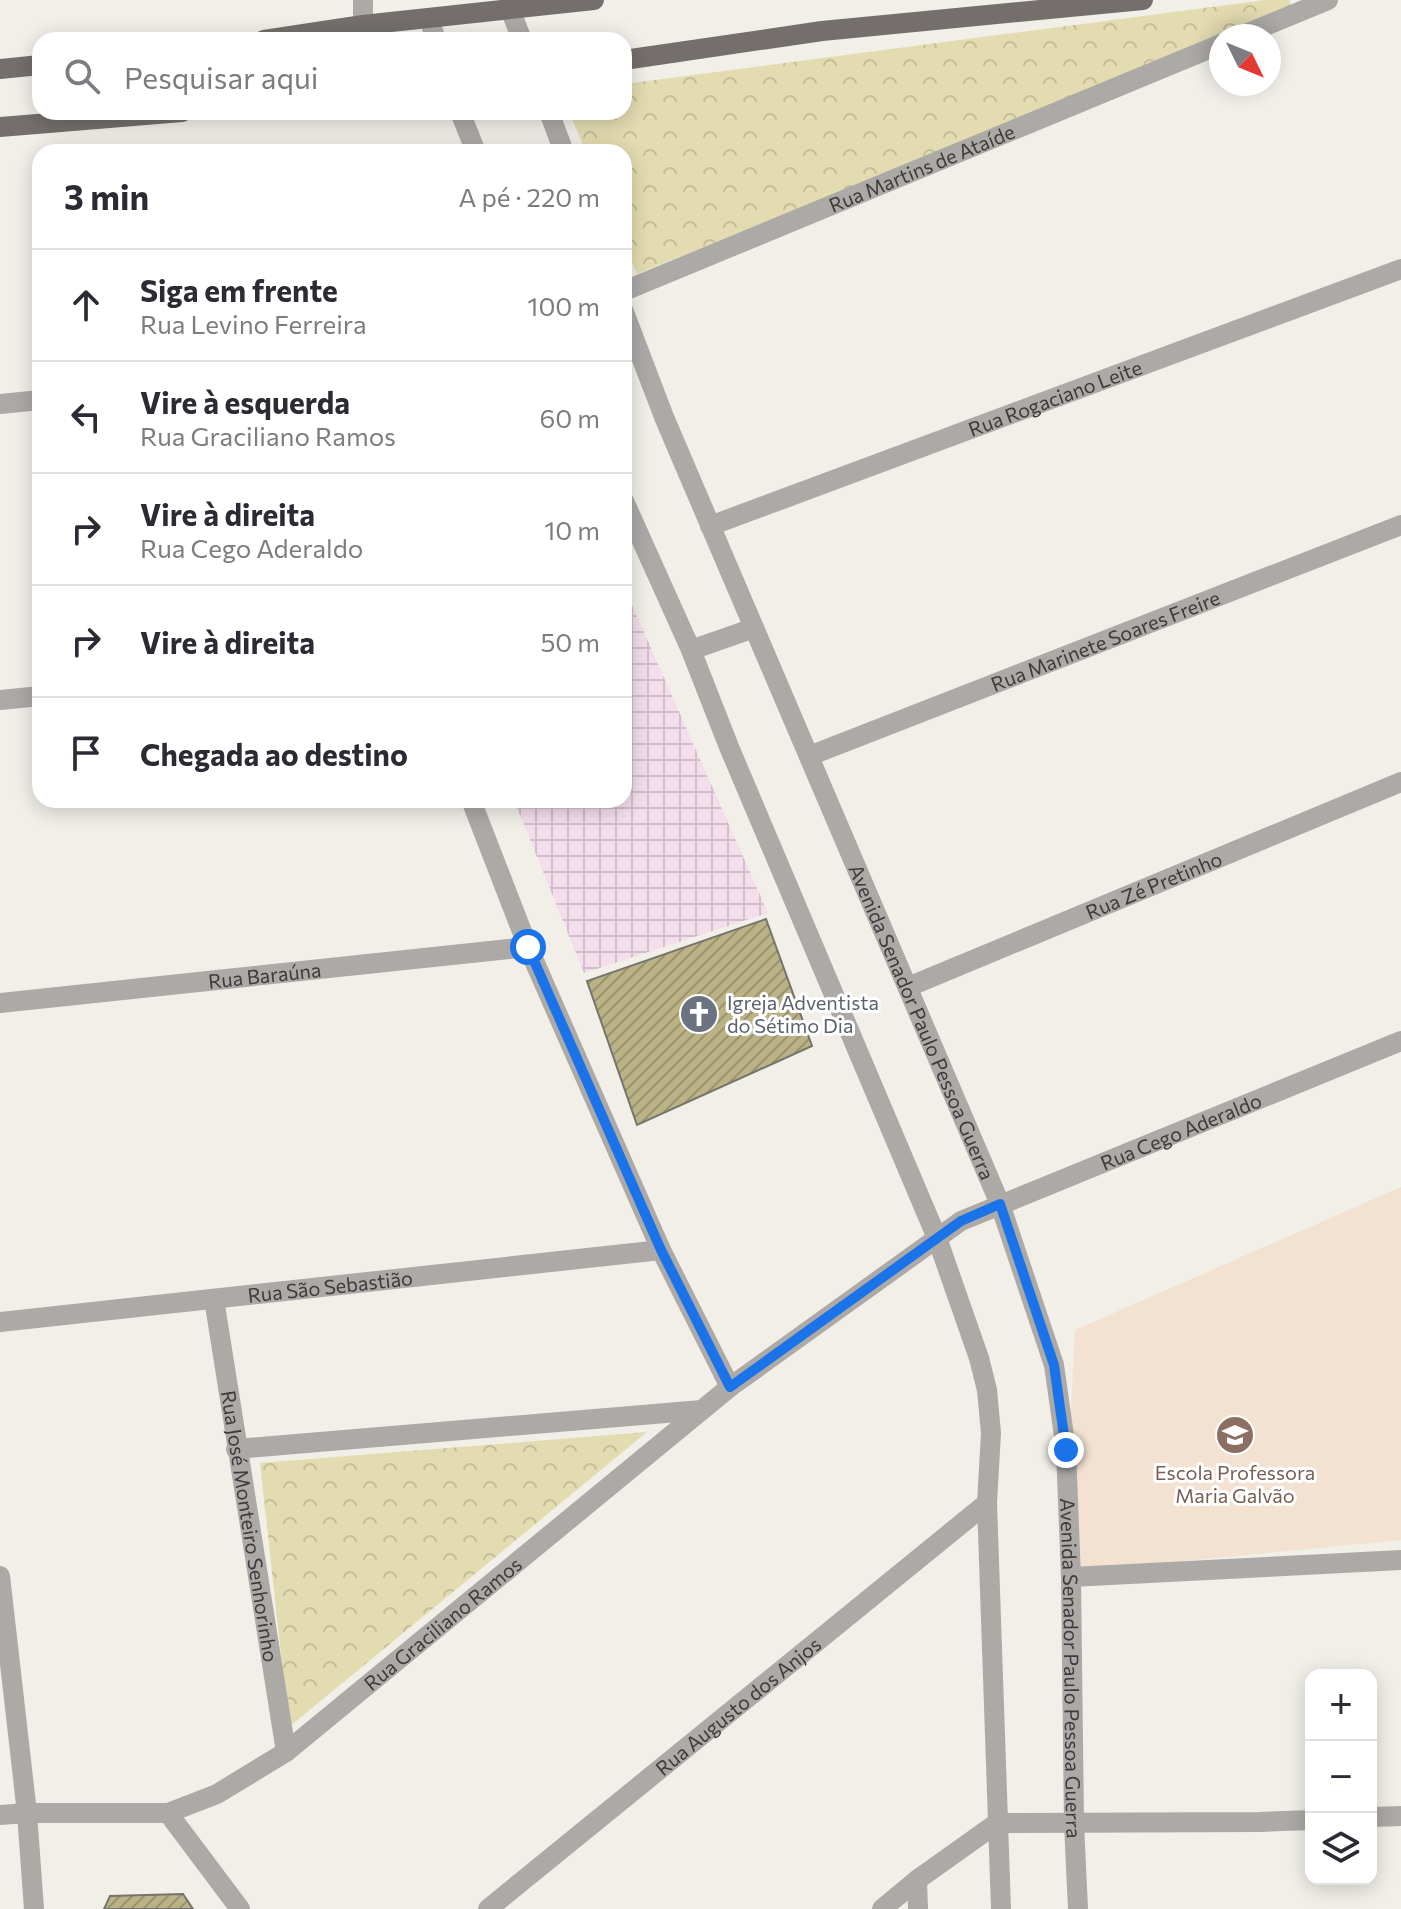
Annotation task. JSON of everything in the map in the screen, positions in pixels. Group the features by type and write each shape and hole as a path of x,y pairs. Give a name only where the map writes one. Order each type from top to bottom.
{"main road":[{"path":"317,32 594,0"},
{"path":"632,59 822,31 1143,0"},
{"path":"0,69 32,66"},
{"path":"0,127 85,120"}],"street":[{"path":"363,0 363,25"},
{"path":"1270,24 1328,0"},
{"path":"510,9 519,32"},
{"path":"429,18 433,32"},
{"name":"Rua Martins de Ataíde","path":"632,288 1209,49"},
{"path":"463,120 473,144"},
{"path":"552,120 561,144"},
{"name":"Rua Rogaciano Leite","path":"710,526 1401,269"},
{"name":"Avenida Senador Paulo Pessoa Guerra","path":"632,333 710,526 1000,1204 1054,1365 1066,1450 1078,1909"},
{"path":"0,404 32,401"},
{"path":"632,519 691,650 937,1238 987,1390 991,1433 987,1503 1001,1909"},
{"name":"Rua Marinete Soares Freire","path":"809,756 1401,525"},
{"path":"691,650 754,628"},
{"path":"0,700 32,697"},
{"name":"Rua Zé Pretinho","path":"908,987 1401,782"},
{"path":"474,808 528,947 661,1250 730,1387"},
{"name":"Rua Baraúna","path":"0,1003 528,947"},
{"name":"Rua Cego Aderaldo","path":"961,1221 1401,1041"},
{"name":"Rua Graciliano Ramos","path":"168,1813 217,1794 286,1752 730,1387 961,1221"},
{"name":"Rua São Sebastião","path":"0,1322 661,1250"},
{"name":"Rua José Monteiro Senhorinho","path":"214,1299 286,1752"},
{"path":"236,1449 702,1410"},
{"name":"Rua Augusto dos Anjos","path":"488,1909 987,1503"},
{"path":"1071,1577 1401,1560"},
{"path":"0,1576 27,1813 34,1909"},
{"path":"0,1815 168,1813 240,1909"},
{"path":"1377,1817 1401,1816"},
{"path":"882,1909 997,1823 1305,1820"},
{"path":"917,1880 918,1909"}],"shaded area":[{"path":"632,605 768,913 584,973 517,808 632,808"},
{"name":"Escola Professora Maria Galvão","path":"1401,1187 1401,1540 1063,1573 1075,1330"}],"green space":[{"path":"1265,0 1289,0 1294,9 1257,24 1209,24 1209,43 637,274 632,262 632,144 583,144 572,120 632,120 632,83"},
{"path":"647,1432 289,1727 260,1463"}],"building":[{"name":"Igreja Adventista do Sétimo Dia","path":"766,919 812,1046 637,1125 587,981"},
{"path":"183,1894 193,1909 104,1909 110,1896"}],"place":[{"name":"Igreja Adventista do Sétimo Dia","path":"699,1014"},
{"name":"Escola Professora Maria Galvão","path":"1235,1435"}],"route":[{"path":"528,947 661,1250 730,1387 961,1221 1000,1204 1054,1365 1066,1450"}]}
